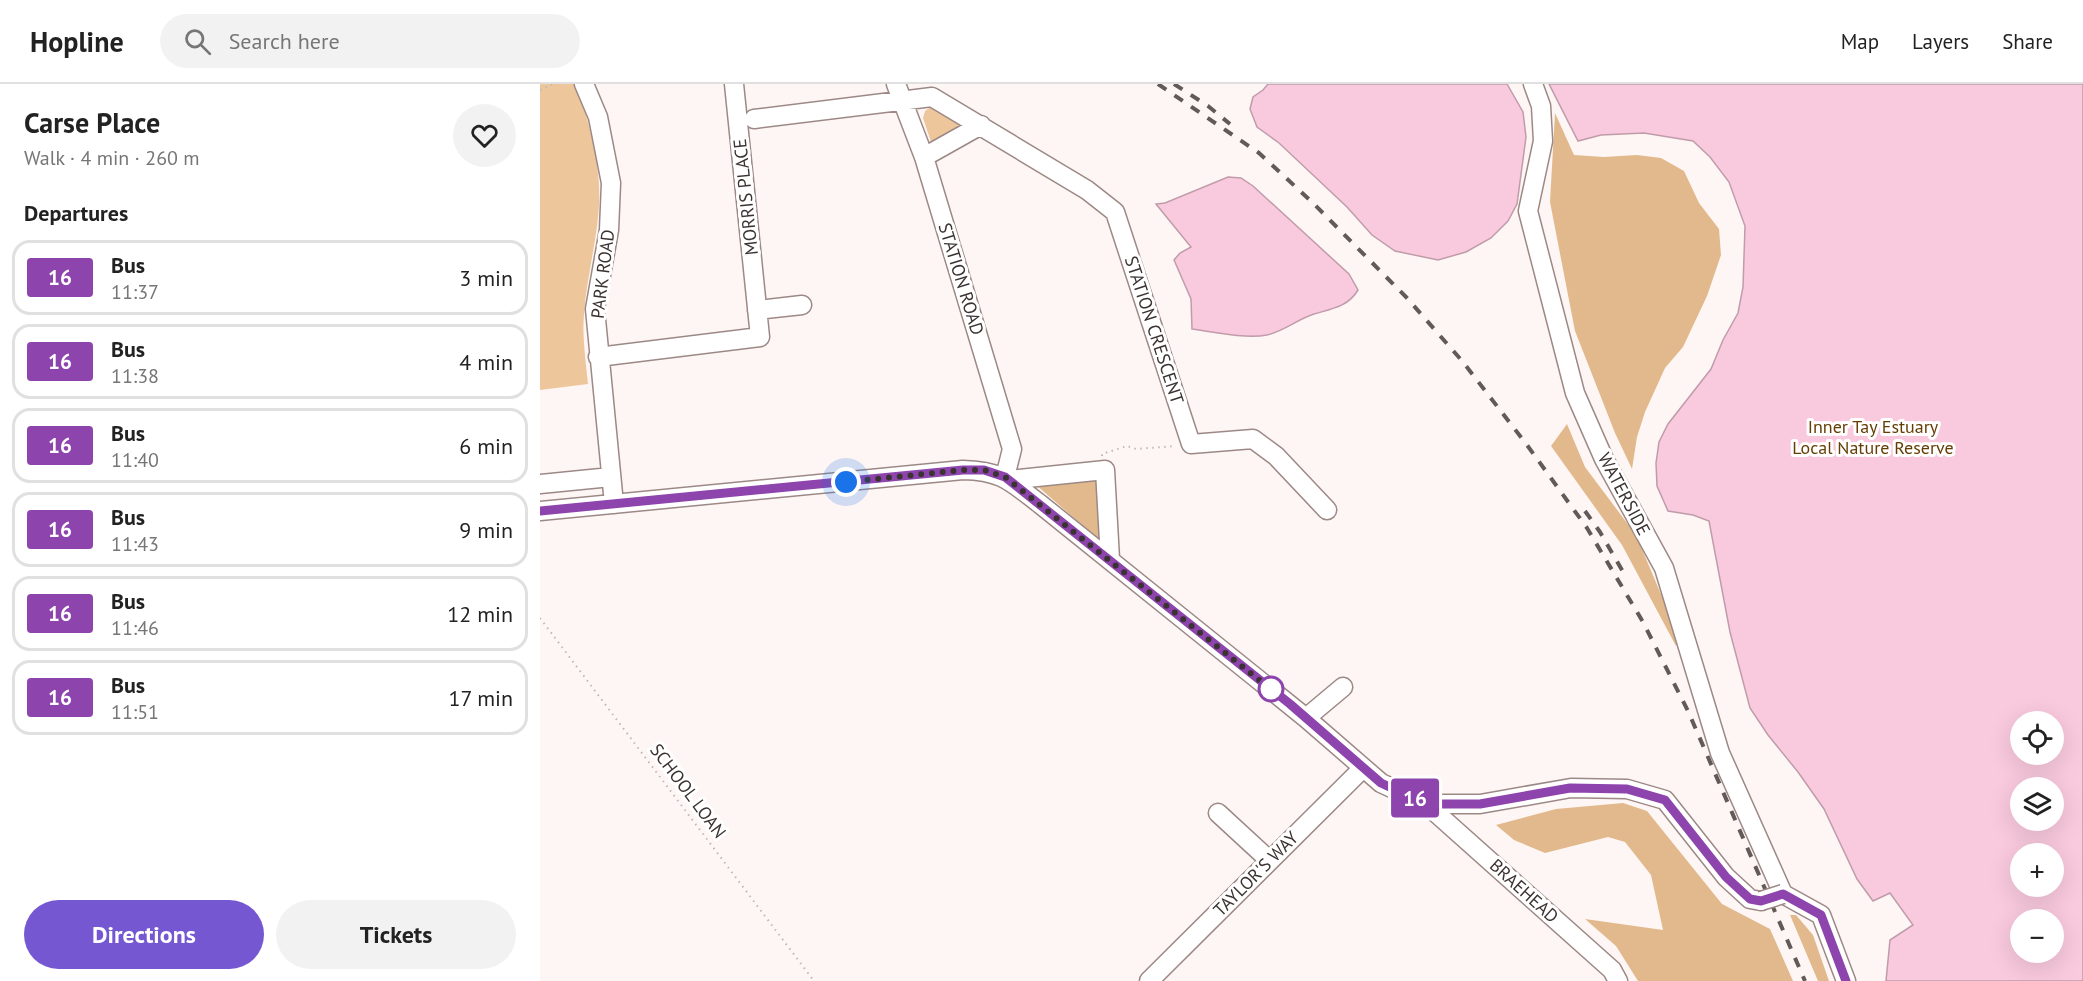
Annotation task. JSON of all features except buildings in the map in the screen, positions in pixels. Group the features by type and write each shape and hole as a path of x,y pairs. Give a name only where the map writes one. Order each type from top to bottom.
{"street":[{"name":"PARK ROAD","path":"584,84 598,117 611,183 609,230 595,309 614,504"},
{"name":"MORRIS PLACE","path":"598,357 760,337 734,84"},
{"name":"STATION ROAD","path":"896,84 924,157 1012,448 1007,479"},
{"name":"WATERSIDE","path":"1533,84 1541,106 1543,141 1528,211 1575,393 1604,459 1664,568 1720,753 1783,894"},
{"name":"STATION CRESCENT","path":"754,119 932,97 1087,190 1115,212 1191,444"},
{"path":"924,157 981,125"},
{"path":"757,310 802,305"},
{"path":"1191,444 1253,440 1276,456 1327,510"},
{"path":"540,511 963,470 984,470 1007,479 1110,559 1306,718 1381,783 1426,804 1480,804 1570,788 1627,789 1665,800 1726,877 1750,899 1761,901 1783,894 1821,915 1846,981"},
{"path":"1007,479 1106,470 1110,559"},
{"path":"540,484 611,477"},
{"path":"1206,637 1202,642 1203,646 1320,741 1329,739"},
{"path":"1306,718 1343,687"},
{"name":"TAYLOR'S WAY","path":"1149,981 1363,768"},
{"name":"BRAEHEAD","path":"1426,804 1612,970 1618,981"},
{"path":"1218,813 1269,860"}],"path":[{"path":"540,90 553,84"},
{"path":"1101,470 1102,454 1127,446 1136,449 1151,449 1191,444"},
{"name":"SCHOOL LOAN","path":"540,618 814,981"}],"shaded area":[{"path":"540,84 576,84 587,117 597,161 599,209 584,315 588,384 540,390"},
{"path":"1268,84 1507,84 1523,112 1526,137 1517,204 1508,221 1491,238 1466,252 1438,260 1395,251 1372,235 1347,207 1279,143 1257,127 1250,109 1253,97"},
{"name":"Inner Tay Estuary Local Nature Reserve","path":"1549,84 2083,84 2083,981 1886,981 1890,940 1913,925 1890,893 1873,901 1857,879 1824,809 1750,708 1730,632 1709,521 1693,515 1668,511 1657,486 1656,463 1659,442 1668,424 1711,369 1738,313 1743,287 1745,226 1729,182 1710,157 1693,141 1644,133 1601,135 1578,141"},
{"path":"932,106 962,123 962,126 932,145 923,118 925,111"},
{"path":"1555,113 1574,155 1604,157 1637,155 1661,158 1684,171 1699,203 1719,229 1721,255 1707,296 1683,347 1665,368 1645,412 1637,437 1632,469 1615,433 1575,331 1550,202"},
{"path":"1228,177 1241,178 1253,186 1349,274 1358,290 1354,296 1339,306 1308,316 1267,335 1240,336 1192,329 1191,299 1174,260 1180,253 1191,247 1156,204 1165,203"},
{"path":"1567,424 1585,467 1636,535 1679,637 1676,646 1622,545 1551,446"},
{"path":"1099,479 1102,538 1098,539 1035,484"},
{"path":"1623,803 1647,811 1722,904 1770,929 1793,981 1638,981 1616,946 1585,919 1663,930 1651,875 1625,842 1608,837 1545,853 1514,840 1496,825 1556,809"},
{"path":"1790,915 1796,915 1813,935 1829,981 1818,981"}],"railway":[{"path":"1158,84 1259,153 1312,202 1407,298 1463,362 1587,528 1643,622 1688,711 1805,981"},
{"path":"1174,84 1208,106 1230,124"},
{"path":"1585,511 1626,577"}],"bus line":[{"name":"16","path":"540,511 963,470 984,470 1005,477 1290,704 1381,783 1426,804 1480,804 1570,788 1627,789 1665,800 1726,877 1750,899 1761,901 1783,894 1821,915 1846,981"}],"route":[{"path":"846,482 963,470 984,470 1005,477 1273,691 1271,689"}]}
